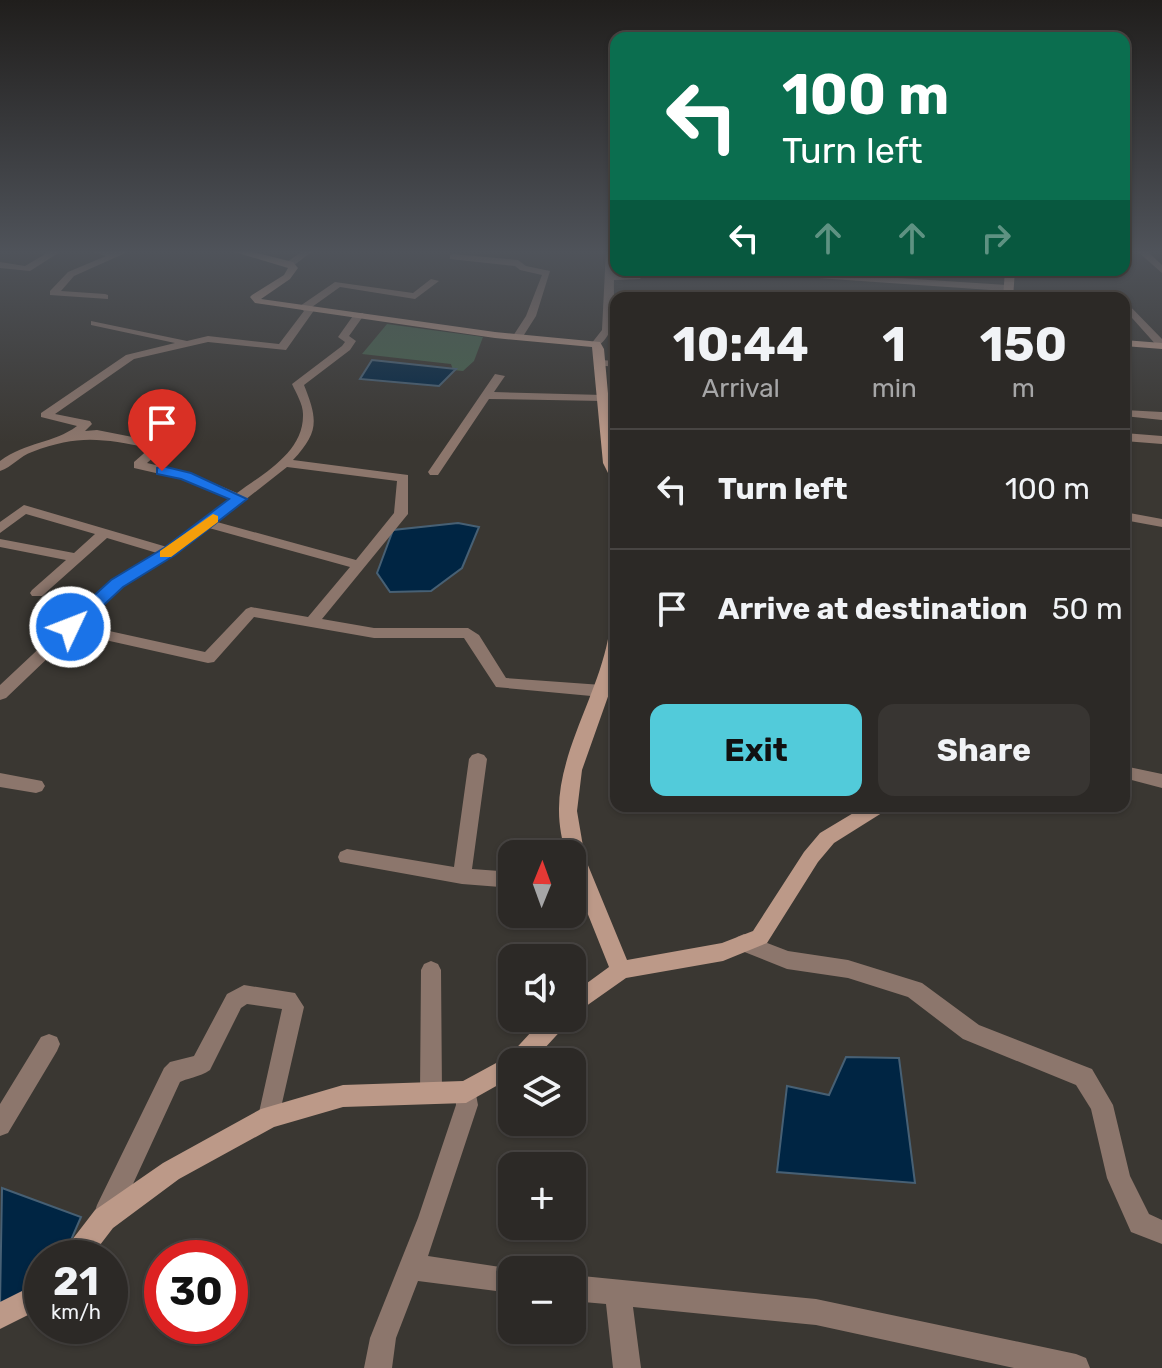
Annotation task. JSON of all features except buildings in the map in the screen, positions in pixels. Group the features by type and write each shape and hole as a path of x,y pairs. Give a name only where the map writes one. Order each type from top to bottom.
{"street":[{"path":"0,448 23,451 55,444 72,435 86,424 45,415 130,357 208,339 282,348 304,314"},
{"path":"349,314 596,344"},
{"path":"518,336 531,314"},
{"path":"596,344 607,330 608,314"},
{"path":"1131,314 1162,346"},
{"path":"0,694 117,583 169,552 284,463 304,441 309,412 298,384 346,348 351,341 343,337 359,315"},
{"path":"95,323 191,344"},
{"path":"1130,343 1162,346"},
{"path":"596,344 610,436"},
{"path":"600,363 610,364"},
{"path":"434,472 499,376"},
{"path":"485,395 603,398"},
{"path":"1130,413 1162,416"},
{"path":"72,435 97,434 159,446 138,465 186,476 240,499"},
{"path":"1130,437 1162,440"},
{"path":"0,467 23,451"},
{"path":"284,463 404,478 401,514 311,623"},
{"path":"0,529 24,509 169,552"},
{"path":"1130,517 1162,523"},
{"path":"207,523 359,565"},
{"path":"37,593 104,533"},
{"path":"0,543 75,557"},
{"path":"70,627 208,658 251,612 374,633 468,633 477,641 493,675 502,683 602,691"},
{"path":"572,840 568,793 586,729 610,673"},
{"path":"462,876 478,759"},
{"path":"1130,774 1158,782"},
{"path":"0,780 36,786"},
{"path":"586,996 621,970 723,952 760,937 811,857 827,838 869,812"},
{"path":"347,857 498,879"},
{"path":"586,900 621,970"},
{"path":"744,943 787,960 848,969 915,990 971,1032 1084,1077 1102,1105 1119,1178 1140,1223 1162,1232"},
{"path":"431,970 431,1093"},
{"path":"88,1240 104,1219 172,1075 178,1069 193,1069 202,1063 234,1001 244,994 288,1000 293,1007 269,1117"},
{"path":"529,1048 545,1032"},
{"path":"0,1125 49,1044"},
{"path":"104,1219 171,1171 269,1117 343,1096 466,1092 498,1073"},
{"path":"378,1368 383,1338 467,1105 466,1092"},
{"path":"411,1267 498,1278"},
{"path":"586,1290 816,1312 1076,1368"},
{"path":"618,1294 627,1368"},
{"path":"0,1316 24,1303"}],"green space":[{"path":"387,324 483,337 474,361 463,371 453,370 451,364 362,354"}],"water":[{"path":"372,360 456,369 439,386 360,379"},
{"path":"458,523 479,527 462,568 431,591 390,592 377,573 393,530"},
{"path":"846,1057 899,1058 915,1183 777,1172 787,1086 829,1095"},
{"path":"2,1188 81,1217 71,1240 24,1240 24,1295 0,1305"}],"slow traffic":[{"path":"165,554 213,519"}],"route":[{"path":"70,627 117,583 169,552 240,499 186,476 162,471"}]}
